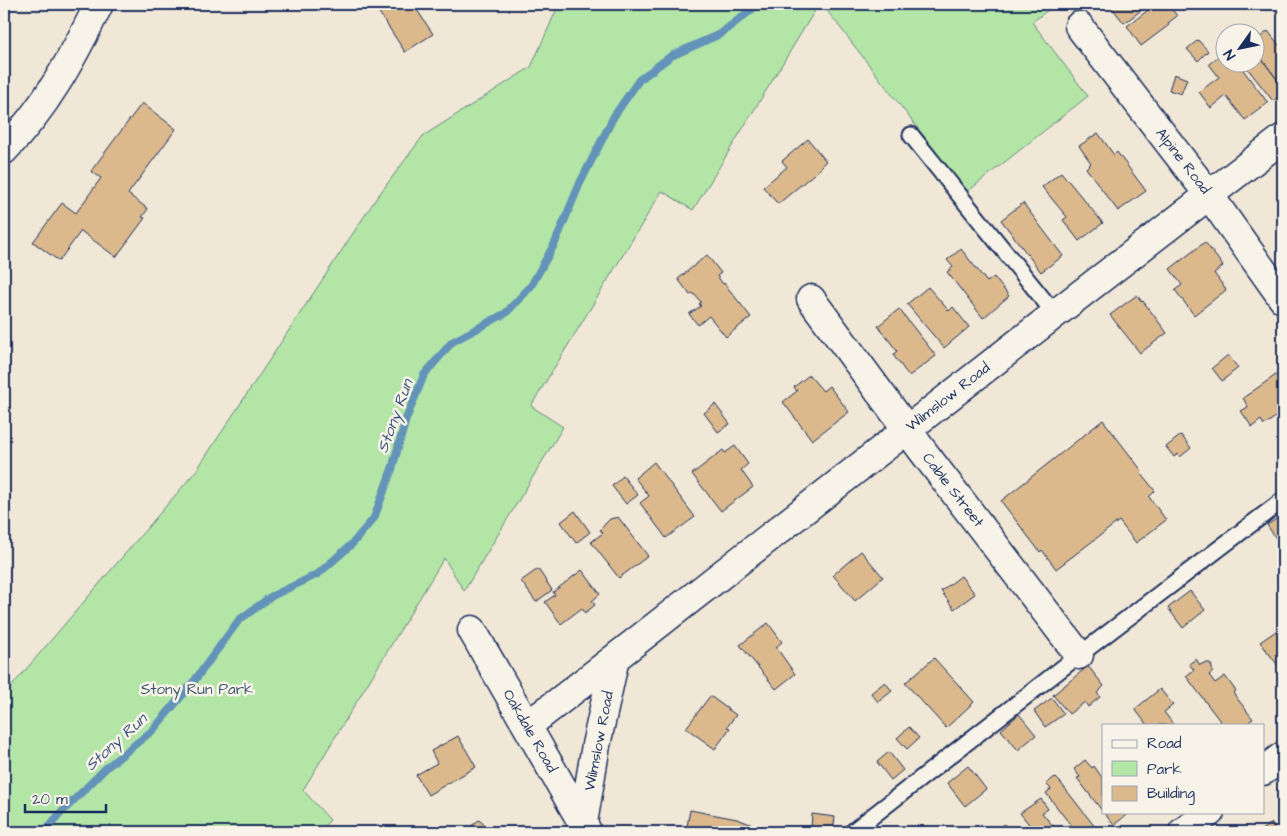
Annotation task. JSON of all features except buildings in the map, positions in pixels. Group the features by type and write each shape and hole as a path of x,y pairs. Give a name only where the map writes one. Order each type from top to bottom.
{"street":[{"path":"4,150 38,111 60,78 99,4"},
{"name":"Alpine Road","path":"1079,26 1209,195 1283,299"},
{"name":"Wilmslow Road","path":"527,726 1283,138"},
{"name":"Cable Street","path":"811,299 907,430 1080,655"},
{"name":"Oakdale Road","path":"472,630 586,828"},
{"name":"Wilmslow Road","path":"586,828 596,745 615,658"},
{"path":"1264,770 1283,756"},
{"path":"1184,832 1207,814"}],"lane":[{"path":"911,135 1055,314"},
{"path":"852,832 1283,500"}],"green space":[{"name":"Stony Run Park","path":"559,4 819,4 693,210 662,191 531,406 563,427 464,591 444,558 303,790 330,820 319,832 4,832 4,695 196,471 375,200 423,136 531,67"},
{"path":"822,4 1056,4 1032,22 1088,96 967,192"}],"waterway":[{"name":"Stony Run","path":"44,832 107,767 153,730 195,680 239,620 272,596 318,574 352,544 374,518 392,469 406,419 424,375 452,342 506,313 531,286 555,243 580,183 614,116 639,80 671,56 720,34 757,4"}]}
